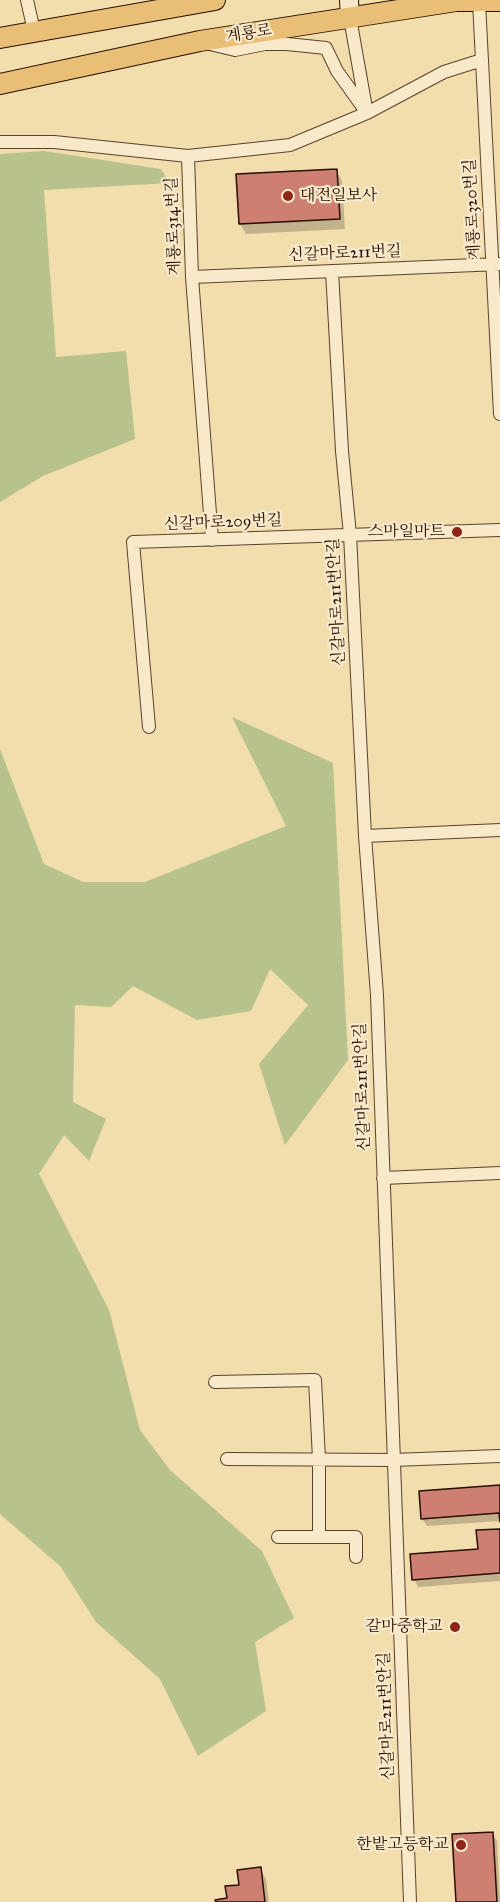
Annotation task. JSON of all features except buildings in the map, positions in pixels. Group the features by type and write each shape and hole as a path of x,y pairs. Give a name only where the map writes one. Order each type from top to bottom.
{"main road":[{"path":"0,38 215,0"},
{"name":"계룡로","path":"0,84 349,9 456,1 500,1"}],"street":[{"path":"27,0 34,31"},
{"name":"계룡로320번길","path":"479,2 496,264 500,414"},
{"path":"349,9 367,113"},
{"path":"201,41 236,50 265,44 326,48 337,71 367,113"},
{"name":"계룡로314번길","path":"213,540 192,277 188,156 290,145 367,113 444,72 482,60"},
{"path":"0,142 54,142 188,156"},
{"name":"신갈마로211번길","path":"192,277 496,264"},
{"name":"신갈마로211번안길","path":"332,271 342,452 350,535 365,836 377,995 410,1902"},
{"name":"신갈마로209번길","path":"149,727 133,542 500,531"},
{"path":"365,836 500,830"},
{"path":"383,1178 500,1173"},
{"path":"215,1382 315,1380 319,1459 319,1537"},
{"path":"227,1459 393,1460 500,1456"},
{"path":"278,1537 356,1537 356,1557"}],"green space":[{"path":"44,151 161,169 170,183 44,190 56,357 126,351 135,439 43,476 0,502 0,154"},
{"path":"232,717 333,763 348,1060 285,1145 259,1064 308,1005 270,969 251,1011 197,1020 133,986 111,1007 75,1005 73,1102 106,1119 89,1161 64,1135 39,1174 109,1310 140,1430 170,1470 262,1551 294,1618 255,1642 266,1711 198,1756 160,1679 96,1622 60,1566 0,1514 0,749 44,864 83,882 145,882 286,826"}],"place":[{"name":"대전일보사","path":"288,196"},
{"name":"스마일마트","path":"457,532"},
{"name":"갈마중학교","path":"455,1627"},
{"name":"한밭고등학교","path":"461,1845"}]}
